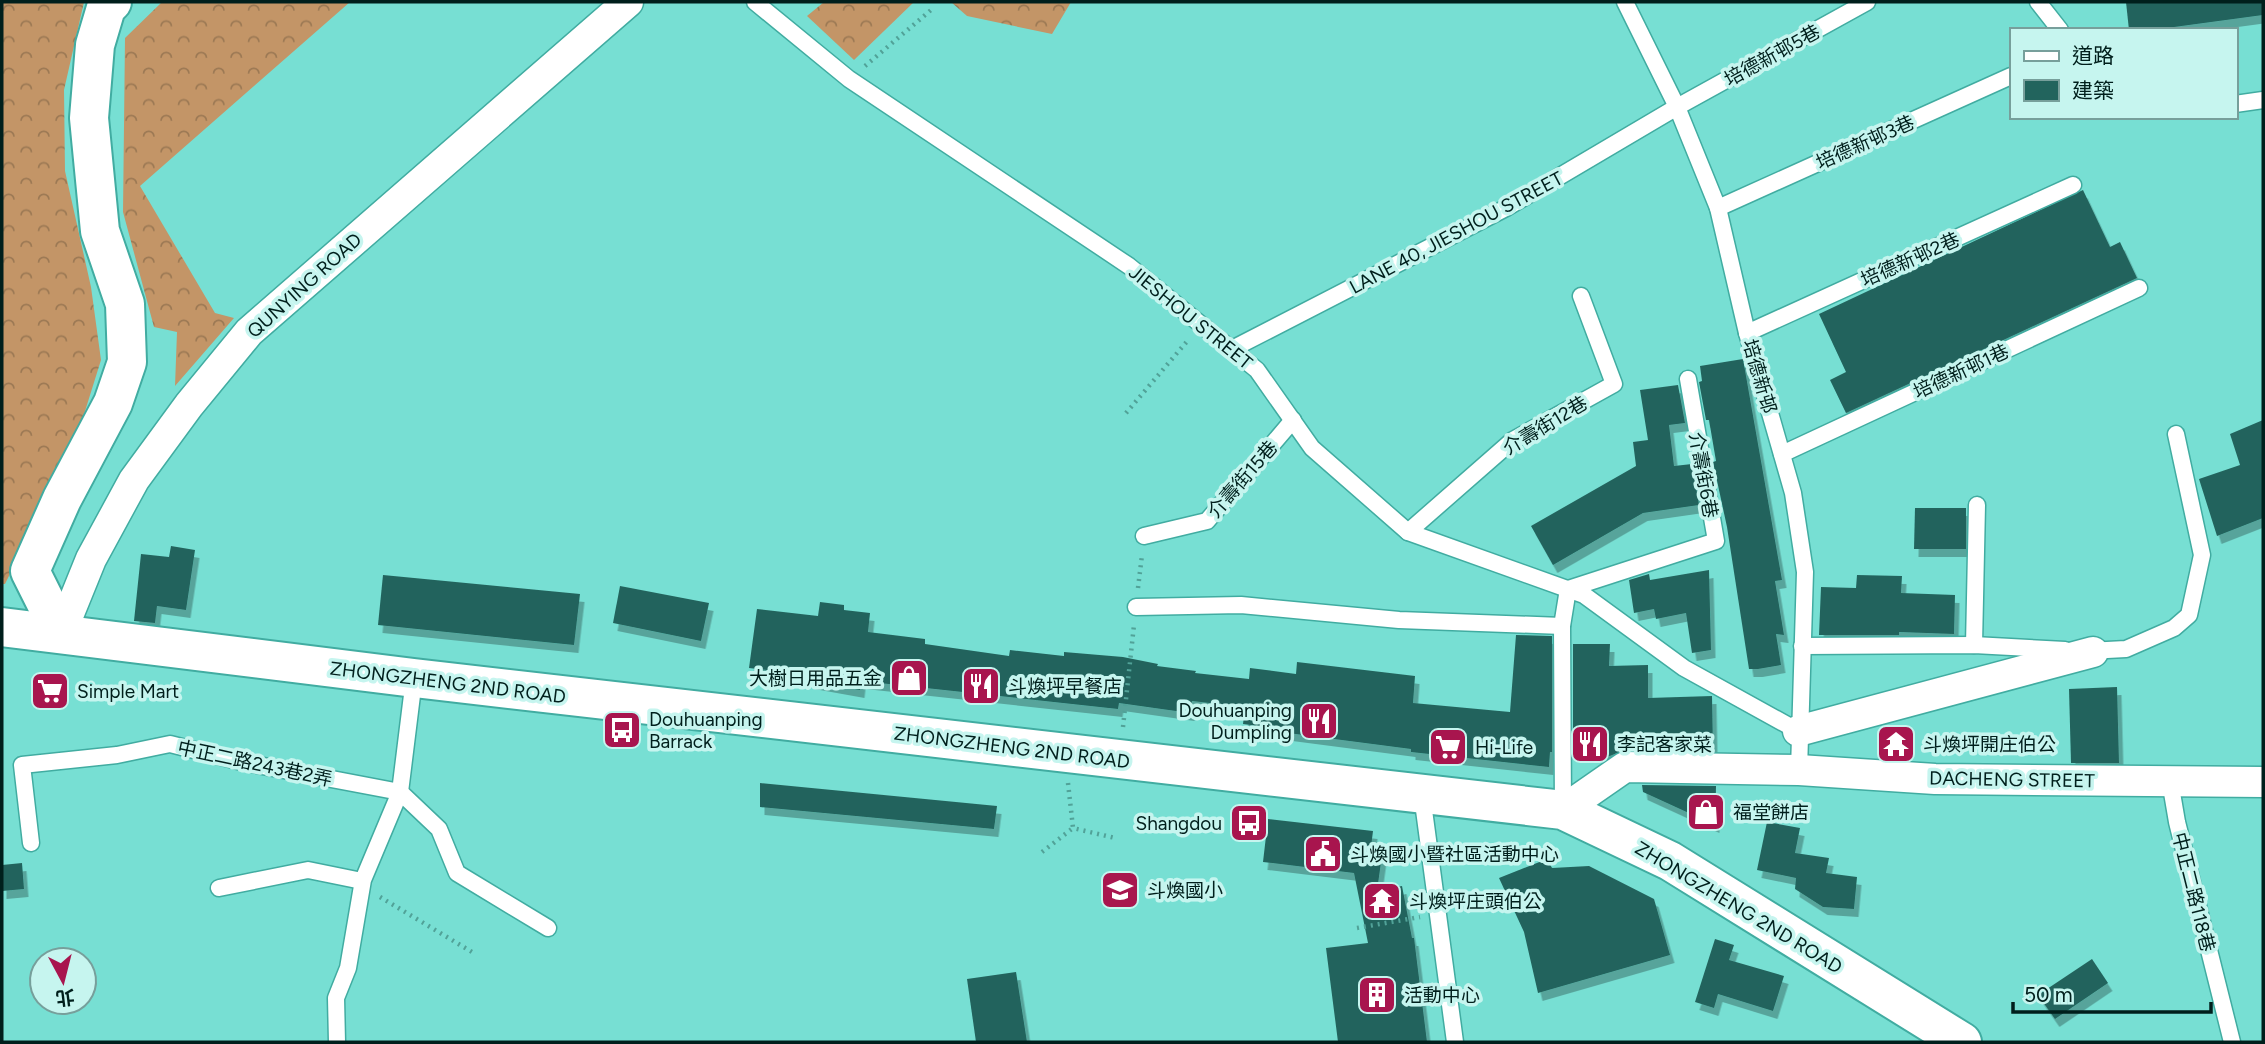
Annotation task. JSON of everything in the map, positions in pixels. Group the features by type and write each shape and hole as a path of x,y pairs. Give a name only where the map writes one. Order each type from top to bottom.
{"main road":[{"path":"61,633 30,571 62,499 113,403 127,362 125,304 100,231 89,118 95,45 106,8 112,2"},
{"name":"ZHONGZHENG 2ND ROAD","path":"2,627 414,678 1563,810 1670,861 1962,1042"}],"street":[{"name":"QUNYING ROAD","path":"61,633 91,559 134,480 189,405 249,332 628,2"},
{"path":"1798,731 2093,652"},
{"name":"DACHENG STREET","path":"1563,810 1625,767 1799,769 1935,779 2263,782"}],"lane":[{"name":"JIESHOU STREET","path":"755,2 849,79 1129,266 1232,349 1257,370 1312,448 1408,532 1584,595 1684,668 1798,731"},
{"name":"培德新邨","path":"1625,2 1677,107 1718,208 1748,333 1793,493 1805,572 1798,731 1799,769"},
{"name":"培德新邨5巷","path":"1677,107 1867,2"},
{"path":"2038,2 2058,28"},
{"name":"培德新邨3巷","path":"1718,208 2010,75"},
{"path":"2237,104 2263,100"},
{"name":"LANE 40, JIESHOU STREET","path":"1232,349 1506,208 1677,107"},
{"name":"培德新邨2巷","path":"1748,333 2073,185"},
{"name":"培德新邨1巷","path":"1782,454 2140,288"},
{"name":"介壽街12巷","path":"1408,532 1513,440 1614,384 1581,296"},
{"name":"介壽街6巷","path":"1568,589 1716,541 1688,379"},
{"name":"介壽街15巷","path":"1144,536 1207,521 1293,420"},
{"path":"1802,646 1974,645 2093,652 2126,649 2174,628 2189,615 2202,555 2176,434"},
{"path":"1974,645 1977,505"},
{"path":"1563,810 1562,626 1568,589"},
{"path":"1136,607 1241,605 1399,620 1562,626"},
{"path":"337,1042 336,998 348,968 363,881 400,792 414,678"},
{"name":"中正二路243巷2弄","path":"31,843 22,765 117,755 170,744 243,762 400,792"},
{"name":"中正二路118巷","path":"2170,781 2177,822 2232,1042"},
{"path":"400,792 439,829 457,873 548,928"},
{"path":"1422,795 1455,1042"},
{"path":"219,888 308,870 363,881"}],"path":[{"path":"849,79 931,10"},
{"path":"1126,413 1201,324"},
{"path":"1119,760 1144,536"},
{"path":"1069,754 1068,785 1073,828"},
{"path":"1073,828 1115,838"},
{"path":"1042,852 1073,828"},
{"path":"363,881 373,892 472,952"},
{"path":"1357,928 1438,914"}],"green space":[{"path":"2,2 84,2 64,90 65,171 91,287 101,360 76,440 5,584 2,584"},
{"path":"162,2 350,2 140,186 215,313 234,318 175,386 177,332 154,327 123,212 125,38"},
{"path":"824,2 914,2 854,60 807,16"},
{"path":"951,2 1071,2 1052,34 967,16"}],"building":[{"path":"2126,2 2262,2 2263,15 2167,28 2129,28"},
{"path":"2083,190 2110,247 2120,242 2137,278 1846,413 1830,380 1846,372 1819,314"},
{"path":"1743,359 1782,580 1775,581 1784,635 1776,634 1781,665 1758,669 1749,669 1727,527 1713,462 1716,461 1709,420 1706,420 1699,382 1702,381 1700,366"},
{"path":"1678,385 1685,423 1669,425 1674,466 1692,464 1699,505 1643,513 1553,565 1531,526 1636,466 1633,442 1648,440 1640,390"},
{"path":"2263,420 2263,518 2217,536 2199,479 2240,465 2230,434"},
{"path":"1915,508 1966,508 1966,549 1914,549"},
{"path":"171,546 195,550 186,610 157,606 155,623 134,621 141,554 169,557"},
{"path":"1709,570 1711,650 1692,653 1686,613 1656,619 1654,609 1634,613 1629,580 1649,574 1650,580"},
{"path":"383,575 580,594 574,645 378,625"},
{"path":"1857,575 1902,576 1901,593 1955,595 1954,634 1899,632 1899,635 1819,635 1821,587 1856,588"},
{"path":"620,586 709,603 701,641 613,623"},
{"path":"820,602 844,605 844,610 870,613 868,632 925,639 925,644 1009,656 1010,650 1064,656 1064,652 1123,657 1158,664 1157,666 1196,671 1195,673 1249,679 1250,668 1296,674 1297,662 1415,676 1413,703 1510,712 1516,635 1552,636 1552,752 1549,767 1411,752 1411,749 1288,733 1289,730 1243,724 1245,707 1192,701 1190,713 1119,703 1118,709 861,681 860,690 810,681 811,675 749,668 757,609 818,616"},
{"path":"1573,644 1610,644 1609,666 1648,665 1648,698 1712,696 1713,751 1625,750 1602,759 1602,752 1573,752"},
{"path":"2117,687 2119,763 2071,763 2069,689"},
{"path":"760,783 997,806 994,829 760,807"},
{"path":"1642,785 1716,786 1715,825 1643,792"},
{"path":"1268,819 1373,831 1371,847 1383,848 1377,891 1402,886 1414,938 1427,1042 1338,1042 1326,948 1368,943 1354,873 1263,862"},
{"path":"1767,822 1800,828 1795,853 1829,858 1826,873 1857,877 1854,909 1823,907 1795,889 1796,878 1757,870"},
{"path":"1547,859 1552,868 1589,866 1654,899 1670,955 1538,993 1524,932 1499,878"},
{"path":"22,863 24,889 2,891 2,865"},
{"path":"1715,939 1734,945 1729,960 1784,976 1773,1011 1718,994 1714,1008 1695,1002"},
{"path":"2092,959 2108,983 2055,1019 2038,995"},
{"path":"1016,972 1027,1042 976,1042 967,979"}],"place":[{"name":"大樹日用品五金","path":"909,678"},
{"name":"斗煥坪早餐店","path":"981,686"},
{"name":"Simple Mart","path":"50,691"},
{"name":"Douhuanping Dumpling","path":"1319,721"},
{"name":"Douhuanping Barrack","path":"622,730"},
{"name":"李記客家菜","path":"1590,744"},
{"name":"斗煥坪開庄伯公","path":"1896,744"},
{"name":"Hi-Life","path":"1448,747"},
{"name":"福堂餅店","path":"1706,812"},
{"name":"Shangdou","path":"1249,823"},
{"name":"斗煥國小暨社區活動中心","path":"1323,854"},
{"name":"斗煥國小","path":"1120,890"},
{"name":"斗煥坪庄頭伯公","path":"1382,901"},
{"name":"活動中心","path":"1377,995"}]}
